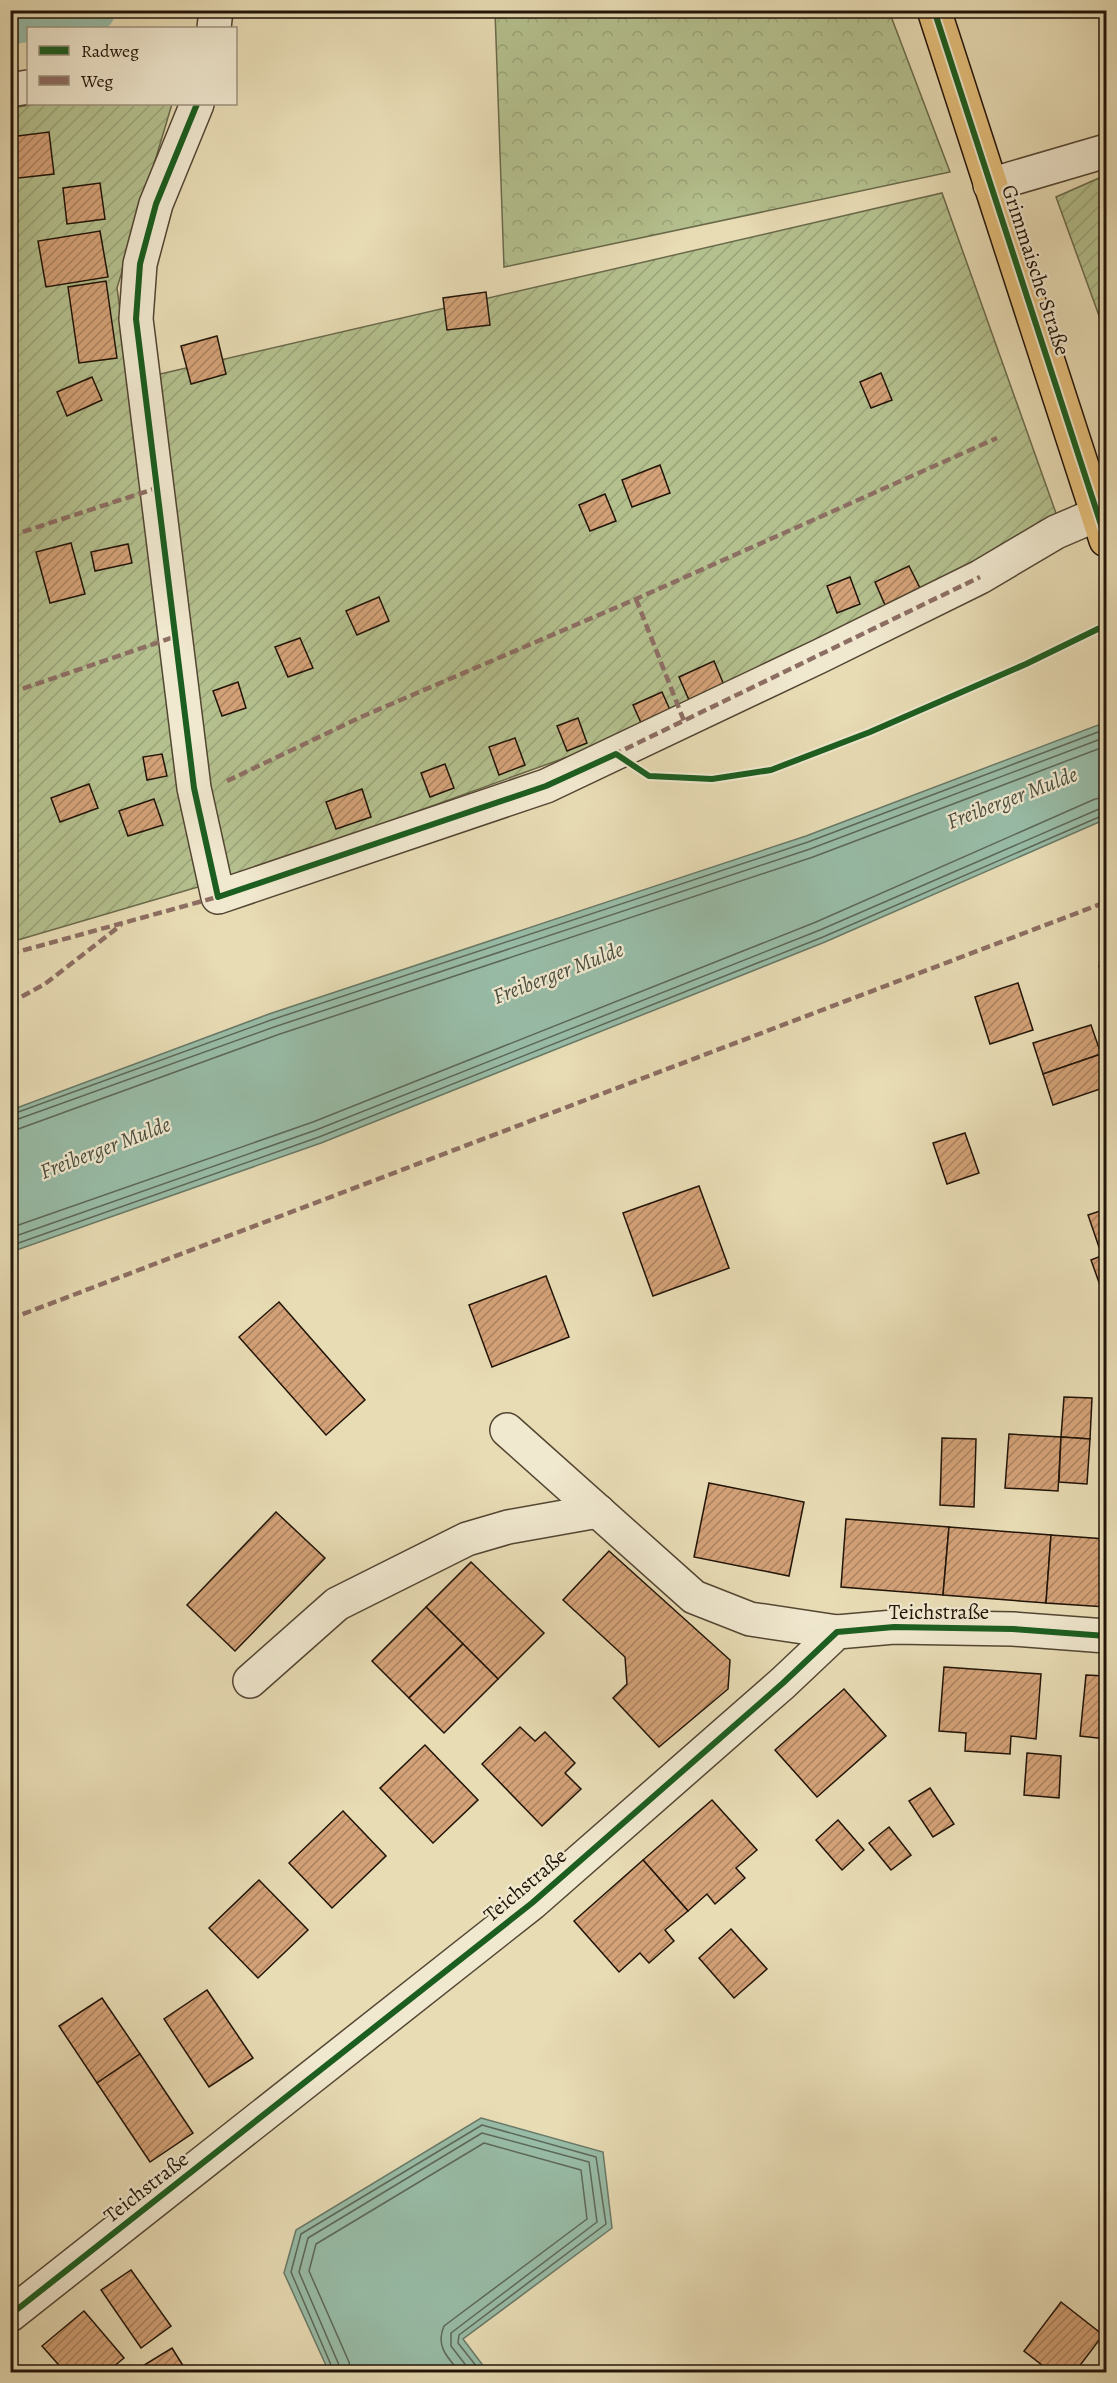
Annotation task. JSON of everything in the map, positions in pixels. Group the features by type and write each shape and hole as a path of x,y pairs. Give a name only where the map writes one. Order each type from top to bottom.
{"main road":[{"name":"Grimmaische Straße","path":"934,10 1102,527"}],"street":[{"path":"214,27 216,10"},
{"path":"10,90 27,87"},
{"path":"197,105 156,204 140,264 136,319 193,776 206,851 218,897 546,786 980,578 1056,532 1102,527"},
{"path":"990,185 1107,151"},
{"name":"Teichstraße","path":"507,1430 694,1597 750,1619 837,1632 894,1627 1013,1629 1107,1636"},
{"path":"249,1681 337,1604 467,1539 508,1527 598,1511"},
{"name":"Teichstraße","path":"10,2315 532,1903 783,1683 837,1632"}],"green space":[{"path":"495,11 889,11 950,172 504,267"},
{"path":"30,105 172,105 117,288 130,381 942,193 1057,516 1022,542 606,743 249,872 11,942 10,108"},
{"path":"1106,175 1106,335 1056,197"}],"water":[{"name":"Freiberger Mulde","path":"1106,722 1106,819 825,942 321,1143 11,1252 11,1110 269,1014 806,836"},
{"path":"481,2118 603,2152 612,2228 463,2339 488,2372 329,2372 284,2273 296,2230"}],"building":[{"path":"49,132 54,174 10,179 10,137"},
{"path":"100,183 105,219 67,224 63,188"},
{"path":"100,231 108,277 46,287 38,241"},
{"path":"106,281 117,358 79,363 68,287"},
{"path":"486,292 490,325 447,330 443,298"},
{"path":"217,336 226,374 191,384 181,346"},
{"path":"881,373 892,400 871,408 860,382"},
{"path":"92,377 102,400 67,416 57,392"},
{"path":"660,465 670,493 632,507 622,480"},
{"path":"605,494 616,521 590,531 579,505"},
{"path":"71,543 85,594 50,603 36,552"},
{"path":"128,544 132,563 95,571 91,552"},
{"path":"909,566 920,588 885,605 875,582"},
{"path":"850,577 860,604 837,613 827,586"},
{"path":"379,597 389,621 357,635 346,611"},
{"path":"300,638 313,668 288,677 275,647"},
{"path":"714,661 724,685 689,700 679,677"},
{"path":"238,682 246,708 222,716 213,691"},
{"path":"662,692 671,712 642,725 633,705"},
{"path":"578,718 587,743 567,751 557,726"},
{"path":"515,738 525,765 499,775 489,747"},
{"path":"162,754 167,776 147,780 143,757"},
{"path":"445,764 454,788 430,797 421,773"},
{"path":"89,784 98,808 60,822 51,798"},
{"path":"362,789 371,817 336,829 326,802"},
{"path":"154,799 163,825 128,836 119,811"},
{"path":"1106,963 1106,990 1099,966"},
{"path":"1018,983 1033,1030 990,1044 975,997"},
{"path":"1091,1025 1101,1054 1043,1074 1033,1043"},
{"path":"1101,1054 1106,1071 1106,1087 1053,1105 1043,1074"},
{"path":"965,1133 979,1173 947,1184 933,1143"},
{"path":"699,1186 729,1268 653,1296 623,1213"},
{"path":"1106,1209 1106,1245 1099,1247 1088,1215"},
{"path":"1106,1254 1106,1302 1091,1260"},
{"path":"546,1276 569,1337 492,1367 469,1305"},
{"path":"279,1302 365,1400 326,1435 239,1337"},
{"path":"1064,1397 1092,1398 1090,1439 1061,1437"},
{"path":"1009,1434 1061,1437 1058,1491 1005,1488"},
{"path":"1061,1437 1090,1439 1087,1484 1059,1482"},
{"path":"942,1438 976,1439 974,1507 940,1505"},
{"path":"709,1483 804,1502 789,1576 694,1557"},
{"path":"276,1512 325,1558 235,1651 187,1605"},
{"path":"846,1519 949,1527 943,1595 841,1587"},
{"path":"949,1527 1051,1535 1046,1603 943,1595"},
{"path":"1051,1535 1106,1539 1106,1607 1046,1603"},
{"path":"609,1551 730,1660 728,1689 659,1747 613,1698 627,1684 625,1657 563,1600"},
{"path":"471,1562 544,1633 498,1679 426,1607"},
{"path":"426,1607 463,1644 409,1698 372,1661"},
{"path":"463,1644 498,1679 444,1733 409,1698"},
{"path":"944,1667 1041,1674 1036,1739 1011,1736 1010,1754 965,1751 966,1733 939,1731"},
{"path":"1086,1675 1106,1676 1106,1739 1080,1736"},
{"path":"844,1689 886,1736 817,1797 775,1750"},
{"path":"520,1727 535,1741 545,1732 575,1763 565,1773 581,1789 542,1826 482,1764"},
{"path":"425,1745 478,1800 433,1843 380,1788"},
{"path":"1027,1753 1061,1756 1059,1798 1024,1795"},
{"path":"930,1788 954,1824 933,1837 909,1801"},
{"path":"712,1800 757,1850 736,1868 745,1878 715,1904 707,1894 688,1911 643,1860"},
{"path":"343,1811 386,1856 332,1908 289,1863"},
{"path":"838,1820 864,1850 842,1870 816,1840"},
{"path":"889,1827 911,1855 891,1870 869,1843"},
{"path":"643,1860 688,1911 665,1930 674,1941 649,1963 640,1953 619,1972 574,1921"},
{"path":"259,1880 308,1930 258,1978 209,1928"},
{"path":"731,1929 767,1969 734,1998 699,1958"},
{"path":"207,1990 253,2058 209,2087 164,2019"},
{"path":"102,1998 140,2054 97,2083 59,2026"},
{"path":"140,2054 193,2133 150,2162 97,2083"},
{"path":"131,2270 171,2326 141,2348 101,2290"},
{"path":"1061,2302 1103,2335 1075,2372 1051,2372 1024,2351"},
{"path":"84,2311 124,2358 107,2372 65,2372 42,2346"},
{"path":"172,2348 187,2372 137,2372 136,2370"}],"waterway":[{"path":"10,22 93,10"}],"marked path":[{"path":"227,781 361,717 636,599 997,438"},
{"path":"10,536 157,488"},
{"path":"613,755 980,577"},
{"path":"636,599 684,721"},
{"path":"10,693 174,637"},
{"path":"10,954 221,896"},
{"path":"10,1319 1106,902"},
{"path":"10,1003 45,984 121,925"}],"cycle path":[{"path":"934,10 1106,540"},
{"path":"197,105 156,204 140,264 136,319 194,788 218,897 546,786 616,754 649,776 712,779 771,770 870,732 1026,664 1106,625"},
{"path":"10,2315 532,1903 783,1683 837,1632 894,1627 1013,1629 1106,1636"}]}
